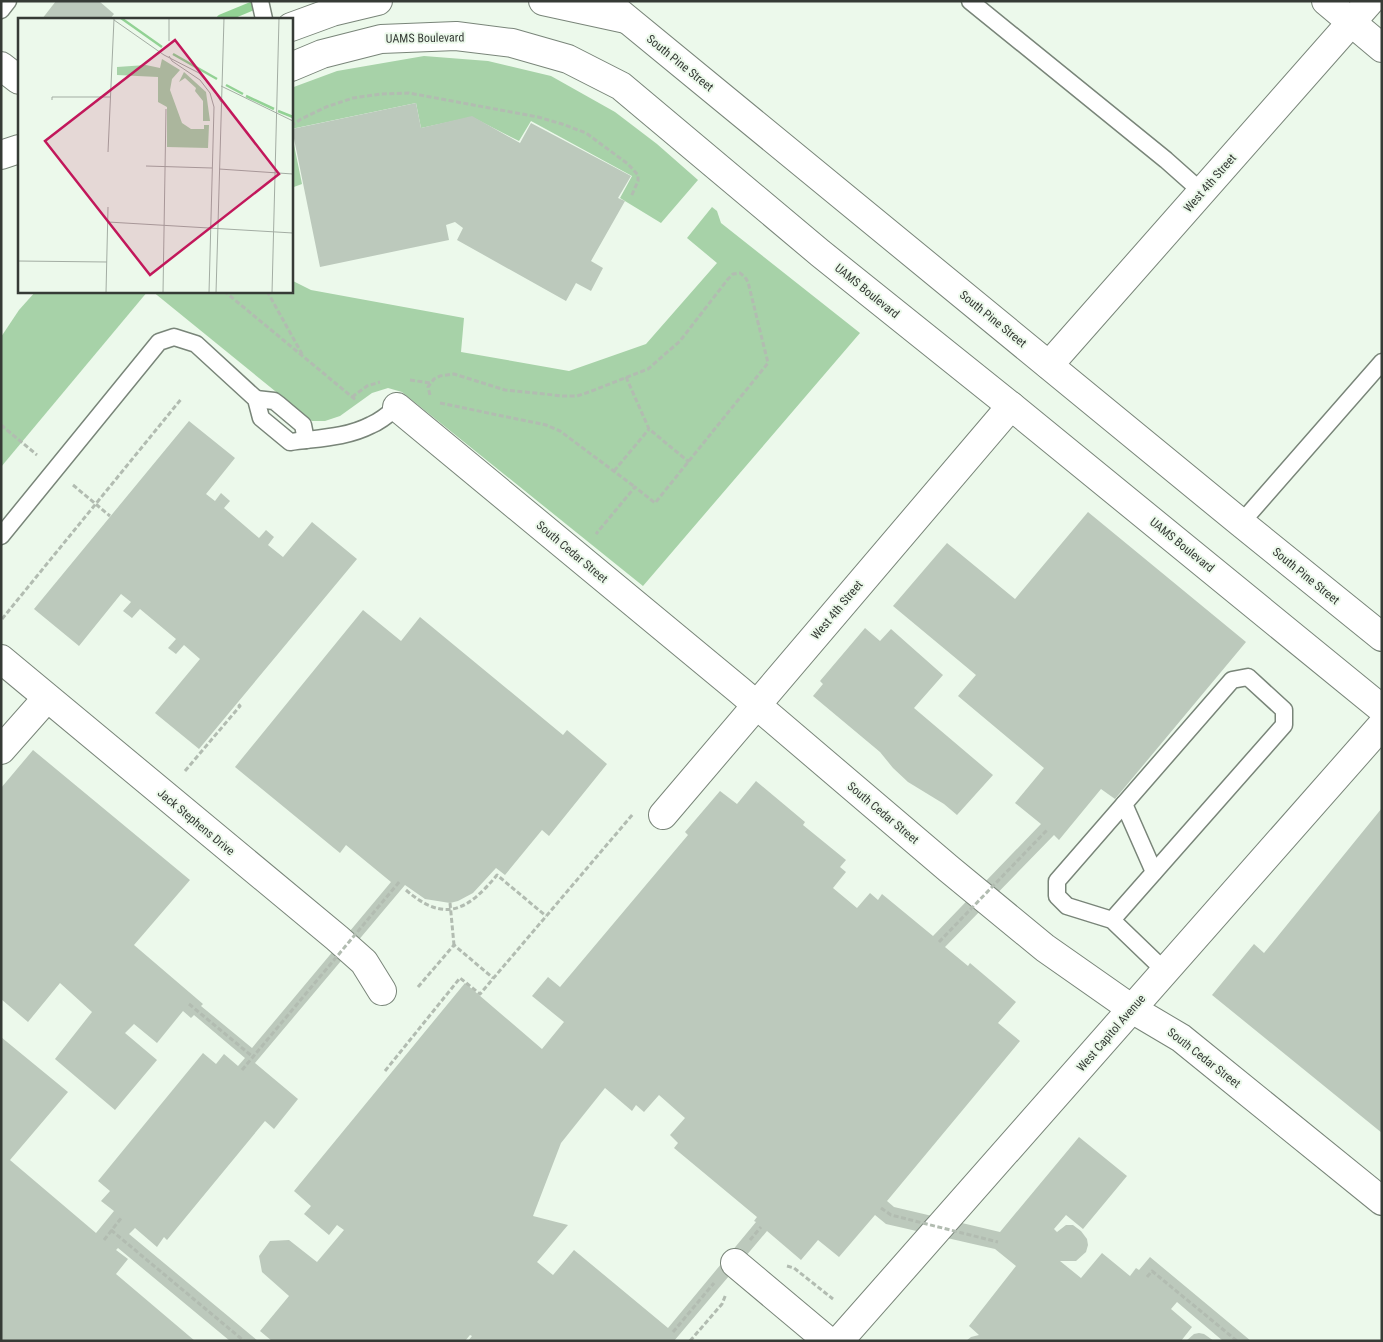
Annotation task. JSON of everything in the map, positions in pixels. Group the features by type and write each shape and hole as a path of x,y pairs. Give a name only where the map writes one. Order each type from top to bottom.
{"street":[{"path":"292,27 332,12 378,1"},
{"path":"543,1 626,19"},
{"name":"South Pine Street","path":"605,1 1382,637"},
{"path":"1326,1 1382,48"},
{"name":"West 4th Street","path":"1049,365 1370,1"},
{"name":"UAMS Boulevard","path":"292,67 322,54 381,39 456,36 512,43 568,59 621,86 820,253 1011,406 1382,709"},
{"path":"1,66 18,79"},
{"path":"1,155 18,149"},
{"name":"West 4th Street","path":"663,815 1011,406"},
{"name":"South Cedar Street","path":"397,407 1045,948 1132,1009 1181,1038 1382,1201"},
{"name":"Jack Stephens Drive","path":"1,660 337,938 364,962 382,991"},
{"path":"1,750 47,698"},
{"name":"West Capitol Avenue","path":"839,1341 1382,725"},
{"path":"735,1263 828,1341"}],"lane":[{"path":"1,10 8,1"},
{"path":"970,1 1166,160 1202,192"},
{"path":"1,536 159,342 174,337 196,344 256,399 260,418 290,442 321,439 357,431 380,420 397,407"},
{"path":"1241,523 1382,362"},
{"path":"1112,920 1284,724 1284,710 1248,677 1232,680 1057,881 1057,896 1067,906 1112,920 1165,971"},
{"path":"1124,804 1154,872"}],"path":[{"path":"292,125 326,107 353,98 381,94 409,93 538,116 586,133 628,164 638,175 638,181 631,197"},
{"path":"740,273 745,277 768,363 689,462 655,504 560,431 546,425 441,404 432,400 428,387 434,379 440,376 454,374 505,390 577,396 648,369 680,340 733,274 740,273"},
{"path":"225,292 357,401"},
{"path":"269,292 303,357"},
{"path":"626,378 649,428 689,462"},
{"path":"2,619 182,398"},
{"path":"614,471 649,428"},
{"path":"594,537 635,487"},
{"path":"186,771 240,706 237,704"},
{"path":"385,1071 460,978 480,994 634,813"},
{"path":"939,942 1047,830"},
{"path":"406,890 427,905 450,909 474,900 497,875 546,916"},
{"path":"242,1070 400,881"},
{"path":"450,903 454,944 493,978"},
{"path":"418,987 454,944"},
{"path":"189,1004 253,1057"},
{"path":"881,1208 890,1216 998,1242"},
{"path":"104,1240 122,1217"},
{"path":"111,1230 244,1341"},
{"path":"1147,1277 1152,1270 1237,1341"},
{"path":"690,1341 722,1304 726,1292"}],"green space":[{"path":"424,56 488,61 551,76 615,112 657,144 698,180 661,223 620,198 632,176 531,121 519,141 472,117 421,128 416,103 292,129 292,88 337,71"},
{"path":"292,135 302,184 292,188"},
{"path":"712,207 717,211 721,223 860,333 643,586 402,392 388,388 372,393 340,416 325,421 312,421 153,292 292,292 292,280 311,290 464,318 461,352 569,371 646,344 717,263 687,238"},
{"path":"35,292 147,292 1,467 1,337 19,310"}],"building":[{"path":"56,1 99,1 114,14 111,18 43,18"},
{"path":"416,103 421,128 472,116 520,143 531,123 631,176 618,198 625,201 591,261 603,268 591,291 576,283 566,301 457,240 463,228 455,222 446,225 449,240 320,267 292,129"},
{"path":"189,421 235,458 206,494 215,501 221,493 230,501 224,508 259,538 266,530 274,537 268,545 283,557 312,522 357,559 199,749 155,713 200,659 184,645 176,654 168,648 176,639 140,609 132,618 123,611 131,602 121,594 79,646 34,609"},
{"path":"1088,512 1246,642 1115,799 1101,789 1059,840 1054,835 945,947 968,966 970,963 1016,1002 998,1023 1020,1041 887,1201 894,1207 1000,1232 1079,1137 1127,1176 1083,1229 1066,1215 1054,1229 1057,1232 1066,1225 1073,1225 1087,1239 1086,1252 1076,1261 1060,1261 1081,1278 1102,1253 1130,1276 1136,1268 1139,1270 1150,1257 1251,1341 1223,1341 1177,1302 1171,1309 1192,1327 1181,1341 966,1341 971,1337 979,1335 969,1326 1016,1266 995,1249 886,1224 875,1215 839,1257 818,1240 801,1260 767,1231 674,1341 468,1341 472,1336 470,1335 465,1341 272,1341 260,1331 289,1296 262,1272 259,1256 270,1241 289,1240 317,1262 344,1230 337,1225 329,1235 304,1214 311,1206 294,1191 465,983 542,1049 564,1022 532,996 548,977 560,987 688,835 685,832 720,791 737,804 756,781 805,822 803,825 846,860 840,867 846,872 833,888 857,908 870,893 878,900 882,894 933,936 1041,824 1015,803 1044,768 958,696 976,675 893,606 947,543 1015,599","holes":["605,1088 632,1111 636,1105 644,1112 659,1095 685,1118 670,1135 678,1143 674,1148 757,1217 754,1221 756,1222 668,1328 574,1250 553,1275 537,1262 568,1225 533,1216 561,1143"]},
{"path":"363,610 401,641 420,617 563,735 567,730 607,764 549,836 542,830 505,875 496,868 473,893 450,903 425,899 405,885 255,1063 298,1099 274,1129 265,1121 167,1240 164,1237 157,1247 135,1228 129,1234 258,1341 230,1341 118,1248 116,1250 128,1259 116,1274 195,1341 1,1341 1,1037 68,1092 10,1160 96,1233 114,1211 101,1201 110,1191 98,1181 203,1053 216,1064 224,1054 238,1066 245,1058 194,1015 191,1018 183,1011 157,1043 134,1024 125,1033 157,1060 115,1110 55,1059 92,1012 60,983 28,1022 1,999 1,788 33,750 190,880 134,945 203,1004 201,1006 252,1048 391,882 346,845 340,853 235,767"},
{"path":"865,628 880,641 891,629 943,675 914,708 993,775 957,815 944,804 908,782 880,752 813,696 823,684 820,681"},
{"path":"1382,808 1382,1133 1212,995 1254,944 1264,953"},
{"path":"1199,1333 1214,1341 1186,1341 1194,1334"}],"waterway":[{"path":"223,18 262,2"}]}
